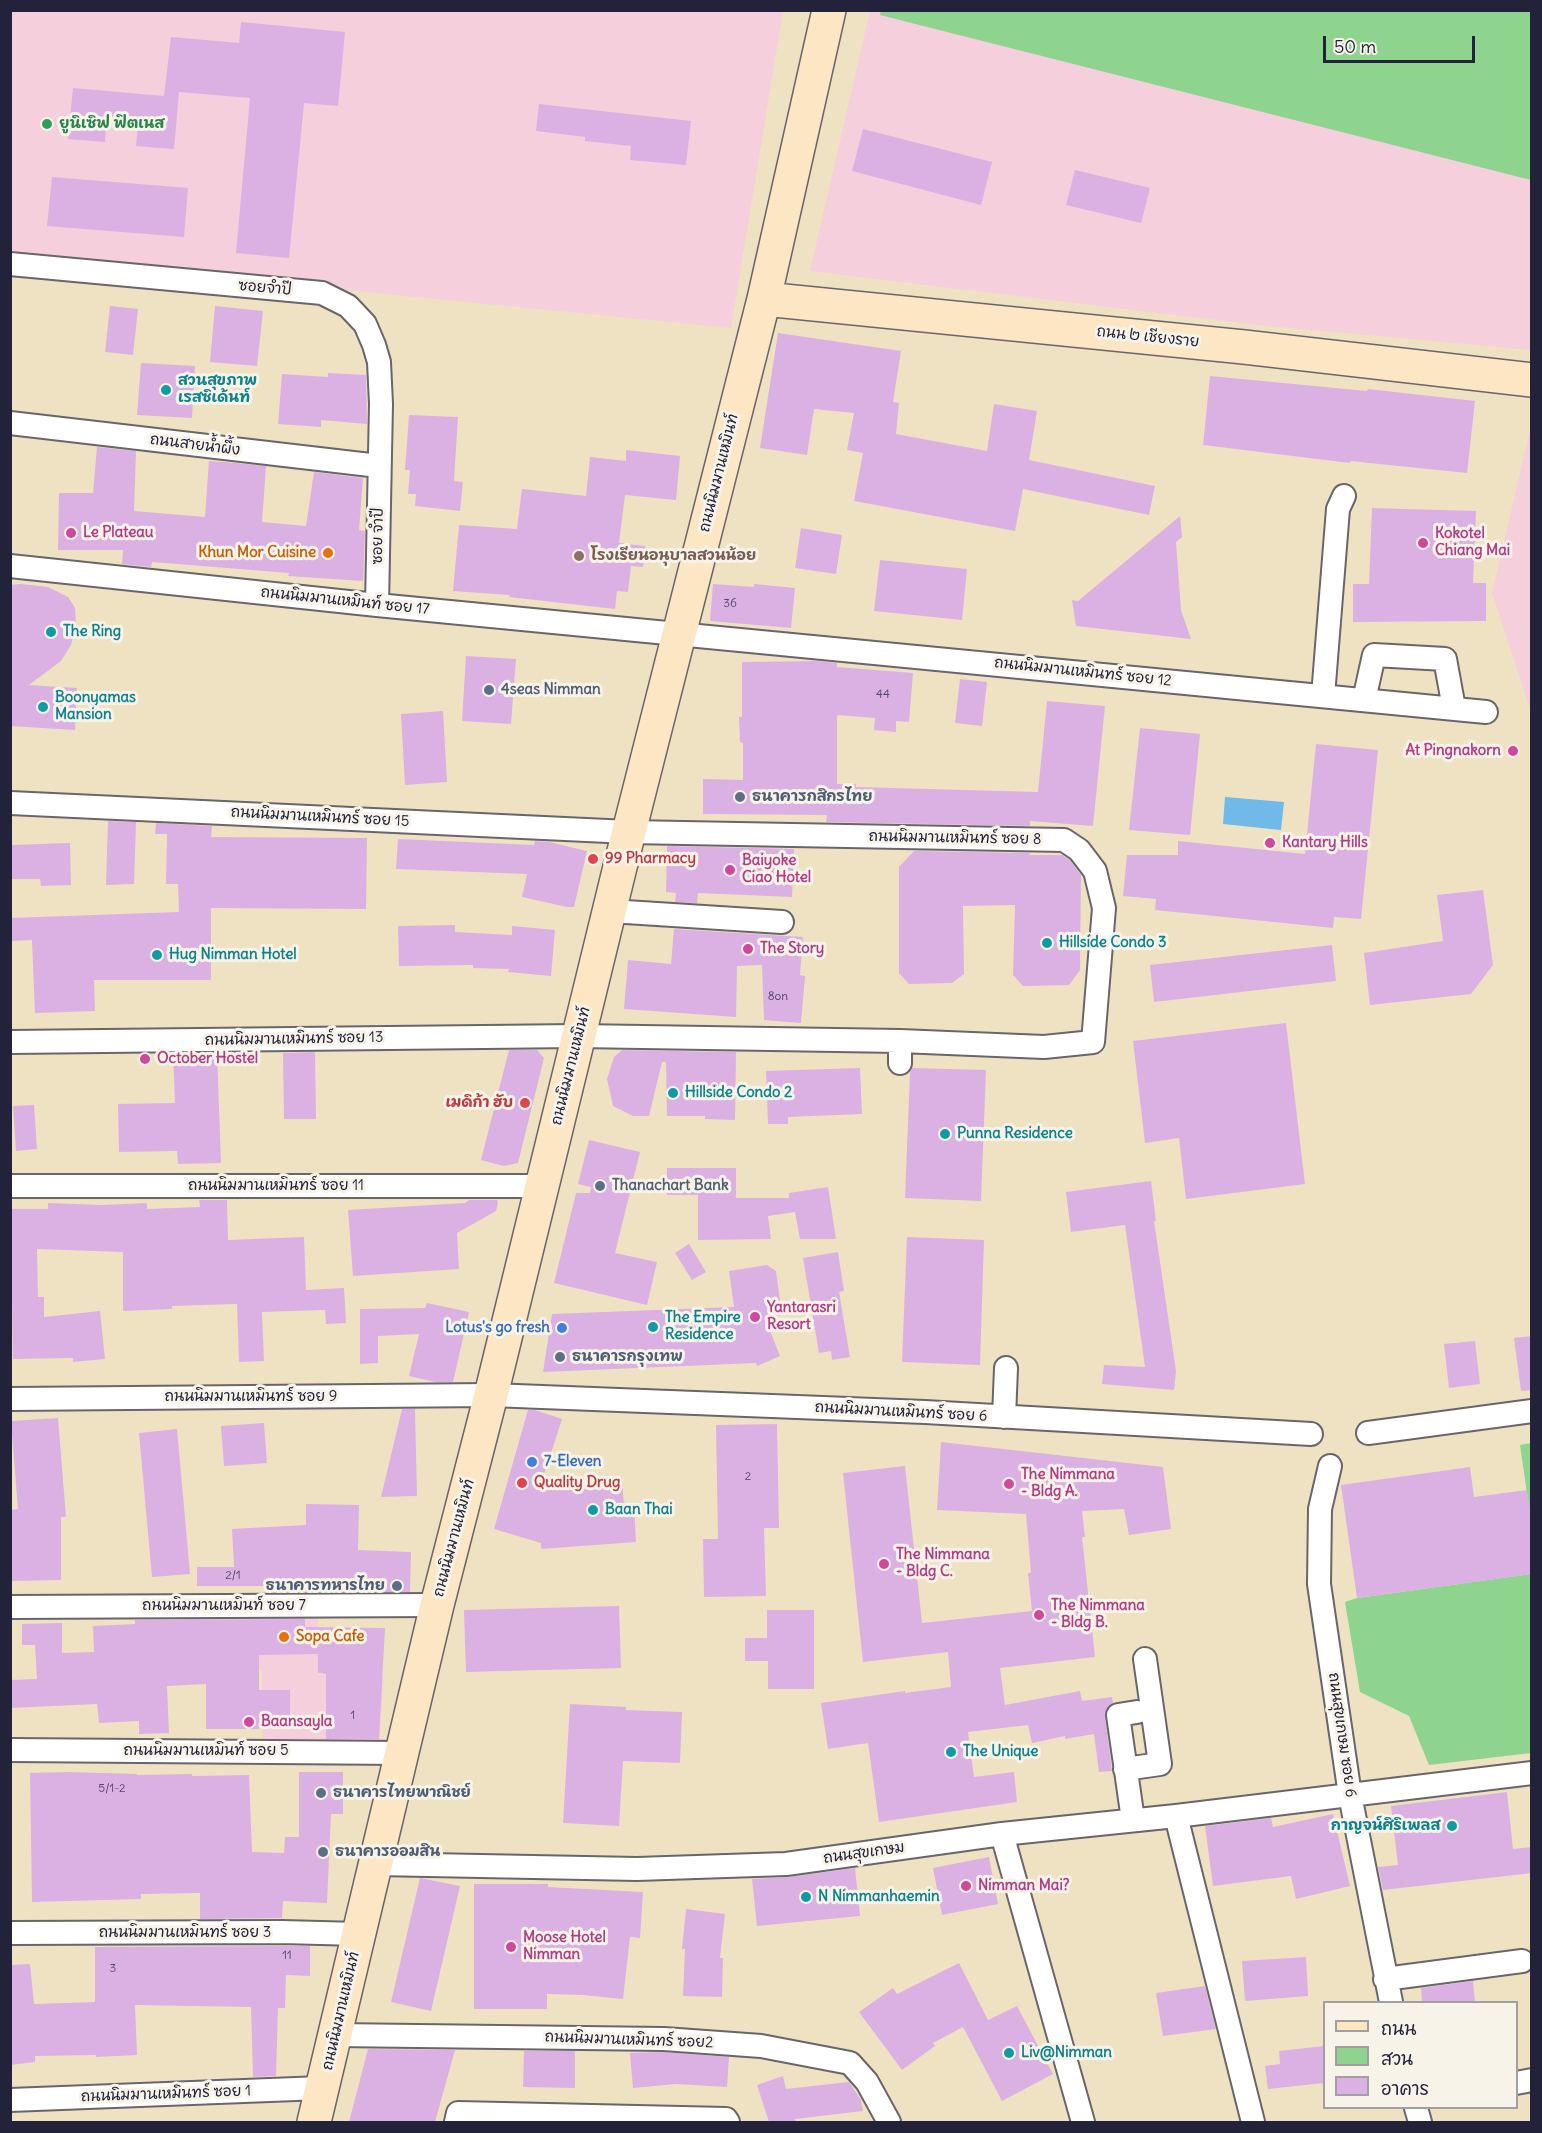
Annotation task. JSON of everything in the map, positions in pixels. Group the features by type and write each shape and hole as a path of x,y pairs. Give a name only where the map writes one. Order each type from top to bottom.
{"main road":[{"name":"ถนนนิมมานเหมินท์","path":"314,2122 437,1605 764,299 829,10"},
{"name":"ถนน ๒ เชียงราย","path":"764,299 1244,347 1532,380"}],"street":[{"name":"ซอยจำปี","path":"10,264 322,293 348,306 365,324 375,345 379,362 381,404 379,466"},
{"name":"ถนนสายน้ำผึ้ง","path":"10,423 379,466"},
{"name":"ซอย จำปี","path":"377,605 379,466"},
{"path":"1323,696 1338,509 1344,496"},
{"name":"ถนนนิมมานเหมินท์ ซอย 17","path":"10,566 377,605 679,633"},
{"name":"ถนนนิมมานเหมินทร์ ซอย 12","path":"679,633 1486,712"},
{"path":"1364,699 1374,655 1445,660 1454,708"},
{"name":"ถนนนิมมานเหมินทร์ ซอย 15","path":"10,803 629,832"},
{"name":"ถนนนิมมานเหมินทร์ ซอย 8","path":"629,832 1064,840 1079,850 1095,871 1104,908 1093,1042"},
{"path":"610,911 782,922"},
{"name":"ถนนนิมมานเหมินทร์ ซอย 13","path":"10,1042 578,1036 900,1052 1044,1047 1093,1042"},
{"name":"ถนนนิมมานเหมินทร์ ซอย 11","path":"10,1186 541,1186"},
{"path":"1004,1417 1006,1368"},
{"name":"ถนนนิมมานเหมินทร์ ซอย 9","path":"10,1399 491,1395"},
{"name":"ถนนนิมมานเหมินทร์ ซอย 6","path":"491,1395 1004,1417 1311,1434"},
{"path":"1368,1433 1532,1411"},
{"name":"ถนนสุขเกษม ซอย 6","path":"1330,1466 1320,1509 1320,1584 1350,1795 1391,2001"},
{"name":"ถนนนิมมานเหมินท์ ซอย 7","path":"10,1607 437,1605"},
{"path":"1125,1769 1160,1764 1145,1659"},
{"path":"1133,1820 1118,1715 1137,1712"},
{"name":"ถนนนิมมานเหมินท์ ซอย 5","path":"10,1750 402,1753"},
{"name":"ถนนสุขเกษม","path":"376,1864 637,1869 786,1864 1002,1834 1176,1816 1532,1773"},
{"path":"1176,1816 1253,2122"},
{"path":"1002,1834 1083,2122"},
{"name":"ถนนนิมมานเหมินทร์ ซอย 3","path":"10,1934 282,1932 359,1934"},
{"path":"1385,1979 1522,1961"},
{"name":"ถนนนิมมานเหมินทร์ ซอย2","path":"335,2035 664,2039 761,2046 850,2063 867,2082 889,2122"},
{"name":"ถนนนิมมานเหมินทร์ ซอย 1","path":"10,2100 322,2088"},
{"path":"456,2122 458,2113 726,2119 728,2122"}],"shaded area":[{"path":"10,11 783,11 731,328 11,257"},
{"path":"870,11 1531,11 1531,350 1258,325 810,271"},
{"path":"1531,426 1531,712 1492,593"},
{"path":"318,1612 318,1675 384,1675 379,1742 263,1740 262,1669 188,1670 184,1613"}],"green space":[{"path":"881,10 1531,11 1531,180 880,15"},
{"path":"1531,1443 1531,1521 1520,1445"},
{"path":"1531,1574 1531,1753 1429,1765 1409,1716 1360,1692 1345,1602 1357,1598"}],"water":[{"path":"1225,797 1284,802 1281,830 1223,824"}],"building":[{"path":"241,22 345,32 338,106 304,103 289,258 236,253 250,98 179,92 174,149 136,146 138,125 106,122 105,142 68,139 73,88 164,96 171,37 239,43"},
{"path":"539,104 691,121 686,165 630,160 631,146 585,141 585,137 536,131"},
{"path":"863,129 992,162 981,205 852,171"},
{"path":"1075,170 1150,188 1141,223 1066,205"},
{"path":"52,177 188,188 184,237 47,226"},
{"path":"110,306 138,309 133,355 105,352"},
{"path":"215,306 263,311 257,366 210,362"},
{"path":"778,333 901,351 893,402 899,403 896,434 987,451 994,404 1037,411 1029,460 1155,486 1149,515 1023,489 1015,531 854,501 863,453 847,450 854,413 814,409 807,455 760,448"},
{"name":"สวนสุขภาพ เรสซิเด้นท์","path":"141,363 195,366 192,418 137,415"},
{"path":"328,373 366,375 367,424 321,420 321,427 278,424 282,374 328,377"},
{"path":"1210,376 1367,391 1368,389 1475,401 1467,473 1350,461 1350,463 1203,445"},
{"path":"409,415 458,417 454,481 463,482 460,511 415,506 416,494 408,494 410,470 405,470"},
{"path":"97,447 136,451 134,511 205,517 209,461 224,462 266,466 262,522 306,526 314,472 363,478 359,530 365,531 363,581 152,562 151,567 140,566 122,564 123,550 58,550 59,493 93,493"},
{"name":"โรงเรียนอนุบาลสวนน้อย","path":"626,450 680,456 676,500 625,495 619,543 645,546 643,567 631,566 628,592 617,591 615,609 509,597 510,595 453,591 459,525 517,529 522,489 586,496 590,457 626,461"},
{"path":"1372,508 1476,511 1473,583 1486,583 1486,621 1353,622 1353,584 1369,584"},
{"path":"1180,516 1182,537 1176,542 1181,610 1191,639 1076,626 1072,600 1078,601"},
{"path":"801,528 842,535 836,574 795,568"},
{"path":"880,560 967,569 962,620 874,611"},
{"path":"713,584 754,587 754,584 795,588 791,628 710,621"},
{"path":"10,585 48,587 68,597 75,608 76,627 71,645 61,661 29,685 77,688 75,730 10,726"},
{"name":"4seas Nimman","path":"466,656 516,659 511,724 462,721"},
{"path":"819,661 837,663 837,667 913,673 909,722 896,721 896,732 874,730 875,718 837,715 837,784 856,784 856,787 1038,792 1047,701 1105,706 1093,826 1030,821 1030,826 826,822 827,815 703,814 703,779 743,780 743,743 740,742 739,717 742,717 742,662"},
{"path":"960,679 987,682 982,726 955,723"},
{"path":"443,711 447,782 405,785 401,714"},
{"path":"1140,728 1200,734 1190,835 1129,830"},
{"path":"1316,744 1378,750 1361,919 1334,917 1333,928 1155,910 1156,899 1123,896 1127,855 1178,855 1178,841 1305,854"},
{"path":"108,821 136,822 134,884 106,885"},
{"path":"156,823 212,826 211,837 367,838 366,909 211,908 211,980 94,980 95,1011 35,1013 32,940 10,941 10,918 179,912 178,884 166,884 167,834 155,834"},
{"path":"398,839 534,845 535,841 587,851 574,907 567,907 522,897 527,874 396,869"},
{"path":"70,843 71,885 41,886 40,879 10,879 10,845"},
{"name":"Baiyoke Ciao Hotel","path":"667,846 794,849 792,897 698,893 697,903 675,902 676,893 666,892"},
{"name":"Hillside Condo 3","path":"914,851 1030,853 1029,855 1062,855 1070,860 1081,875 1080,970 1069,985 1023,986 1013,975 1015,905 963,906 964,974 952,983 909,984 899,973 899,867"},
{"path":"1483,890 1493,965 1471,994 1370,1005 1364,953 1443,941 1437,895"},
{"path":"455,925 455,932 512,935 512,926 555,930 551,976 508,972 509,969 473,968 473,965 399,966 398,926"},
{"path":"674,929 803,937 800,975 805,976 801,1023 764,1020 762,965 737,966 736,1017 624,1009 628,960 671,964"},
{"path":"1332,945 1336,981 1154,1002 1150,965"},
{"path":"1286,1023 1305,1184 1186,1199 1179,1138 1145,1143 1133,1041"},
{"path":"509,1050 537,1050 544,1058 518,1163 504,1166 481,1160"},
{"name":"Hillside Condo 2","path":"622,1050 736,1052 735,1120 705,1119 705,1116 667,1116 666,1062 662,1062 649,1116 633,1116 613,1106 607,1079 614,1057"},
{"path":"315,1052 316,1119 284,1119 283,1053"},
{"path":"217,1053 221,1163 178,1164 177,1151 119,1152 118,1104 175,1103 173,1054"},
{"path":"860,1068 862,1114 788,1117 788,1124 768,1124 766,1071"},
{"name":"Punna Residence","path":"912,1068 986,1070 981,1201 905,1198"},
{"path":"34,1105 37,1149 16,1151 13,1106"},
{"path":"589,1140 640,1152 615,1253 657,1262 647,1305 554,1283 576,1193 590,1193 591,1187 578,1184"},
{"path":"667,1168 736,1168 736,1198 789,1198 789,1193 828,1187 836,1239 800,1239 795,1212 768,1216 771,1239 698,1240 698,1195 667,1195"},
{"path":"1151,1181 1156,1221 1154,1221 1176,1371 1174,1390 1102,1384 1104,1365 1145,1367 1125,1225 1071,1232 1066,1192"},
{"path":"199,1200 227,1200 228,1240 304,1237 306,1290 344,1288 346,1323 326,1324 325,1310 262,1312 264,1361 239,1362 237,1304 172,1306 172,1309 123,1311 123,1252 37,1249 38,1297 44,1297 44,1317 100,1311 105,1359 73,1362 73,1358 13,1359 12,1305 10,1305 10,1209 48,1209 48,1203 102,1205 147,1203 147,1209 200,1207"},
{"path":"469,1200 497,1200 498,1203 496,1211 457,1233 459,1269 353,1276 348,1210 465,1203"},
{"path":"907,1237 984,1240 980,1365 902,1362"},
{"path":"689,1244 706,1272 692,1280 675,1253"},
{"path":"838,1252 844,1291 839,1292 850,1357 832,1360 831,1351 819,1353 803,1258"},
{"name":"The Empire Residence","path":"767,1265 776,1271 782,1315 765,1318 780,1356 757,1366 756,1363 543,1372 552,1314 734,1307 729,1271"},
{"path":"427,1303 469,1312 453,1382 435,1382 409,1376 419,1334 378,1336 378,1363 360,1364 360,1309 425,1308"},
{"path":"1532,1336 1532,1390 1521,1391 1514,1338"},
{"path":"1475,1341 1480,1384 1449,1388 1444,1344"},
{"path":"402,1409 415,1409 417,1496 381,1497"},
{"path":"528,1410 562,1419 542,1481 622,1476 624,1508 634,1506 636,1542 541,1549 541,1543 494,1529"},
{"path":"58,1418 66,1517 61,1517 61,1580 10,1581 10,1510 18,1509 11,1421"},
{"path":"264,1423 267,1463 224,1466 221,1426"},
{"path":"777,1424 779,1528 764,1528 766,1596 704,1597 703,1539 718,1539 716,1425"},
{"path":"177,1429 190,1574 152,1577 139,1433"},
{"path":"941,1442 1163,1467 1171,1529 1129,1535 1124,1509 1082,1511 1085,1537 1082,1537 1095,1657 1000,1668 1005,1705 1080,1691 1082,1701 1112,1697 1113,1703 1106,1710 1105,1716 1112,1771 1099,1772 1094,1734 1065,1739 1065,1736 1032,1743 1028,1725 968,1732 974,1777 1014,1772 1017,1802 879,1822 868,1743 828,1749 821,1703 951,1687 948,1652 863,1662 843,1473 905,1466 922,1623 1032,1611 1026,1514 937,1510"},
{"path":"1470,1467 1474,1497 1527,1490 1532,1521 1532,1574 1357,1598 1341,1485"},
{"path":"306,1504 359,1505 358,1550 411,1552 410,1592 303,1592 304,1579 268,1581 268,1586 197,1586 197,1567 234,1567 232,1529 306,1525"},
{"path":"619,1606 621,1668 466,1672 464,1610"},
{"path":"767,1610 814,1610 814,1689 768,1689 768,1661 745,1661 745,1638 767,1638"},
{"path":"305,1619 305,1627 385,1628 379,1739 326,1739 326,1674 318,1673 318,1654 259,1655 259,1690 290,1690 290,1724 259,1724 259,1729 206,1729 206,1684 167,1686 169,1733 139,1734 139,1721 99,1723 97,1704 10,1708 10,1680 37,1679 35,1645 22,1645 22,1624 62,1623 62,1653 94,1652 93,1626 135,1624 135,1620"},
{"path":"570,1704 626,1707 626,1710 682,1712 680,1763 623,1761 619,1826 563,1823"},
{"path":"299,1772 343,1772 343,1814 331,1814 327,1903 283,1901 282,1918 200,1919 200,1893 141,1894 141,1899 32,1902 30,1773 137,1775 192,1774 192,1776 249,1775 252,1852 284,1853 285,1837 299,1837"},
{"name":"กาญจน์ศิริเพลส","path":"1507,1792 1513,1849 1532,1847 1532,1873 1383,1890 1378,1867 1398,1865 1391,1806"},
{"path":"1333,1814 1350,1886 1296,1899 1291,1876 1213,1886 1205,1826 1271,1818 1273,1827"},
{"name":"Nimman Mai?","path":"989,1857 998,1904 942,1915 933,1868"},
{"name":"N Nimmanhaemin","path":"855,1868 860,1916 757,1926 752,1879 788,1877"},
{"path":"420,1878 460,1886 431,2011 391,2002"},
{"path":"474,1884 548,1884 548,1887 643,1892 640,1938 630,1937 623,1999 547,1994 547,2009 474,2009"},
{"path":"686,1909 725,1914 720,1958 723,1958 722,1997 683,1996 685,1949 682,1949"},
{"path":"310,1946 310,1976 286,1975 285,2008 278,2008 276,2076 253,2077 251,2007 135,2005 137,2055 35,2056 35,2062 10,2065 10,1965 30,1964 34,2004 95,2002 95,1947"},
{"path":"1306,1957 1308,1996 1245,2001 1242,1961"},
{"path":"959,1963 988,2020 1017,2006 1053,2074 1002,2101 963,2027 933,2043 935,2046 902,2070 859,2012 893,1988 897,1994"},
{"path":"1473,1981 1475,2001 1422,2001 1421,1988"},
{"path":"1205,1986 1216,2029 1163,2036 1156,1993"},
{"path":"1323,2046 1323,2083 1268,2089 1265,2066 1280,2064 1279,2051"},
{"path":"368,2049 455,2050 435,2122 349,2122"},
{"path":"524,2051 575,2051 575,2088 523,2087"},
{"path":"663,2052 729,2057 727,2087 676,2084 633,2088 630,2053"},
{"path":"783,2076 786,2089 849,2082 861,2100 863,2111 795,2119 796,2122 769,2122 757,2085"}],"place":[{"name":"ยูนิเซิฟ ฟิตเนส","path":"47,124"},
{"name":"สวนสุขภาพ เรสซิเด้นท์","path":"166,390"},
{"name":"Le Plateau","path":"71,533"},
{"name":"Kokotel Chiang Mai","path":"1423,543"},
{"name":"Khun Mor Cuisine","path":"328,553"},
{"name":"โรงเรียนอนุบาลสวนน้อย","path":"579,556"},
{"name":"The Ring","path":"51,632"},
{"name":"4seas Nimman","path":"489,690"},
{"name":"Boonyamas Mansion","path":"43,707"},
{"name":"At Pingnakorn","path":"1513,751"},
{"name":"ธนาคารกสิกรไทย","path":"740,797"},
{"name":"Kantary Hills","path":"1270,843"},
{"name":"99 Pharmacy","path":"593,859"},
{"name":"Baiyoke Ciao Hotel","path":"730,870"},
{"name":"Hillside Condo 3","path":"1047,943"},
{"name":"The Story","path":"748,949"},
{"name":"Hug Nimman Hotel","path":"157,955"},
{"name":"October Hostel","path":"145,1059"},
{"name":"Hillside Condo 2","path":"673,1093"},
{"name":"เมดิก้า ฮับ","path":"525,1103"},
{"name":"Punna Residence","path":"945,1134"},
{"name":"Thanachart Bank","path":"600,1186"},
{"name":"Yantarasri Resort","path":"755,1317"},
{"name":"The Empire Residence","path":"653,1327"},
{"name":"Lotus's go fresh","path":"562,1328"},
{"name":"ธนาคารกรุงเทพ","path":"560,1357"},
{"name":"7-Eleven","path":"532,1462"},
{"name":"Quality Drug","path":"522,1483"},
{"name":"The Nimmana - Bldg A.","path":"1009,1484"},
{"name":"Baan Thai","path":"593,1510"},
{"name":"The Nimmana - Bldg C.","path":"884,1564"},
{"name":"ธนาคารทหารไทย","path":"397,1586"},
{"name":"The Nimmana - Bldg B.","path":"1039,1615"},
{"name":"Sopa Cafe","path":"284,1637"},
{"name":"Baansayla","path":"249,1722"},
{"name":"The Unique","path":"951,1752"},
{"name":"ธนาคารไทยพาณิชย์","path":"321,1793"},
{"name":"กาญจน์ศิริเพลส","path":"1452,1826"},
{"name":"ธนาคารออมสิน","path":"323,1852"},
{"name":"Nimman Mai?","path":"966,1886"},
{"name":"N Nimmanhaemin","path":"806,1897"},
{"name":"Moose Hotel Nimman","path":"511,1947"},
{"name":"Liv@Nimman","path":"1009,2053"}]}
